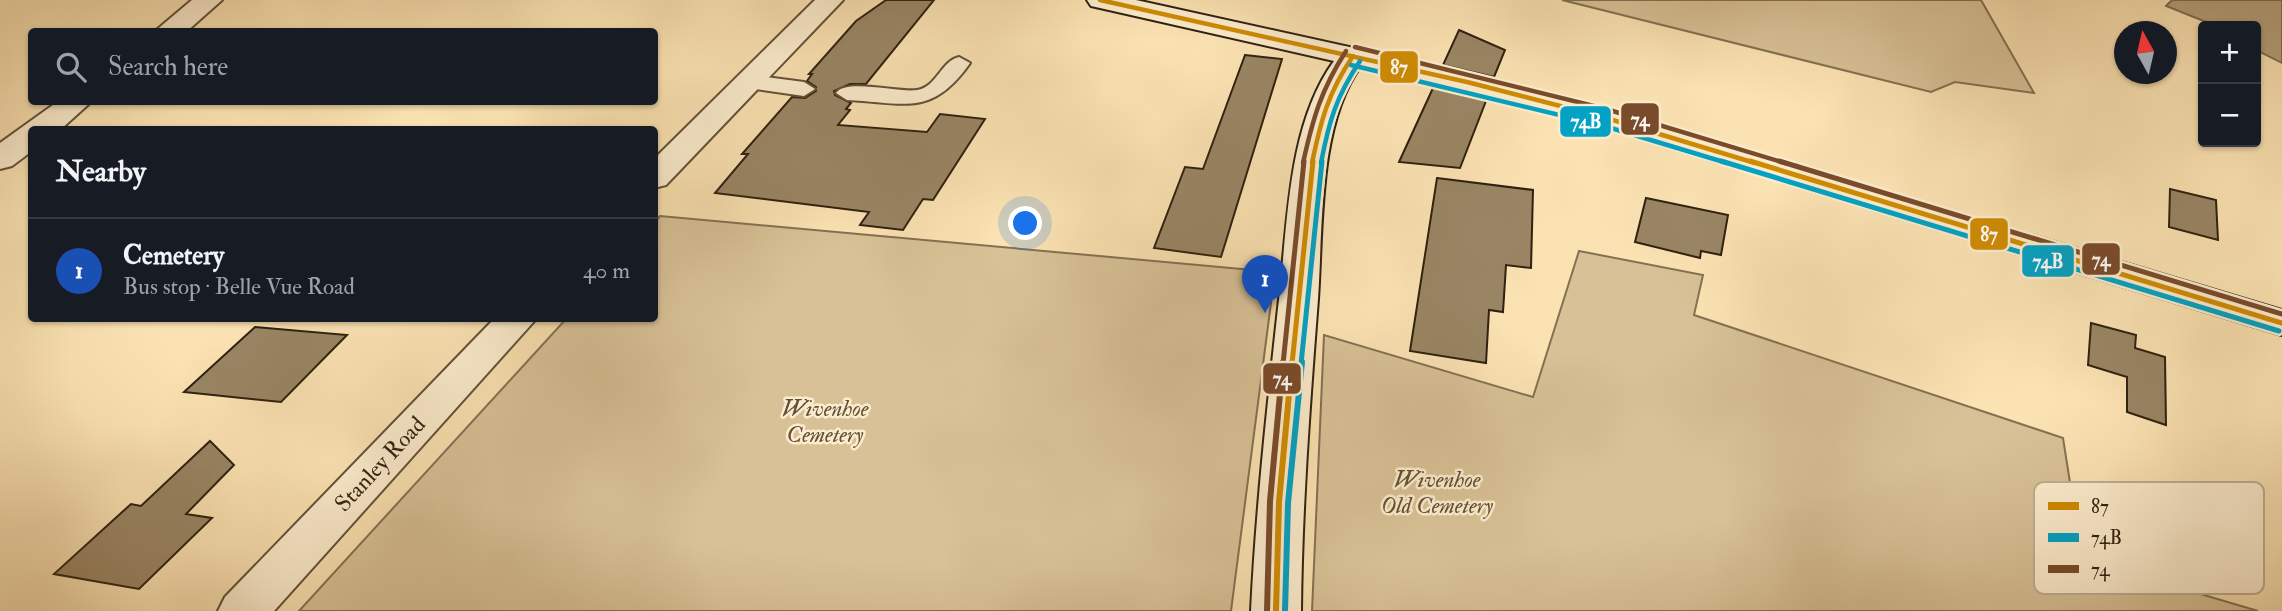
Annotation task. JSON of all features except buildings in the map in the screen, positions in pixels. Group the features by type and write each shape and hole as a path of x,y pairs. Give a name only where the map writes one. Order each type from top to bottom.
{"street":[{"path":"173,28 209,0"},
{"path":"658,174 830,0"},
{"path":"1100,0 1353,56 1604,117 2282,323"},
{"path":"1276,611 1279,502 1311,170 1319,119 1331,85 1353,56"},
{"path":"44,126 72,105"},
{"path":"0,159 28,138"},
{"name":"Stanley Road","path":"243,611 514,322"}],"lane":[{"path":"847,93 922,97 940,87 959,63"},
{"path":"750,82 804,89"}],"green space":[{"path":"1562,0 1981,0 2034,93 1955,82 1931,92"},
{"name":"Wivenhoe Cemetery","path":"660,216 1275,272 1231,611 299,611 563,322 658,322"},
{"name":"Wivenhoe Old Cemetery","path":"1579,251 1703,275 1694,315 2063,438 2070,482 2034,482 2034,594 2200,594 2258,611 1312,611 1324,335 1533,397"}],"shaded area":[{"path":"2172,0 2282,0 2282,63 2261,52 2261,21 2204,21 2166,6"}],"transit line":[{"name":"87","path":"1100,0 1467,82 1603,117 2282,323"},
{"name":"74","path":"1355,47 1606,109 2282,314"},
{"name":"74","path":"1267,611 1270,501 1302,169 1315,107 1327,80 1346,51"},
{"name":"87","path":"1276,611 1279,502 1311,170 1323,110 1334,84 1353,56"},
{"name":"74B","path":"1285,611 1288,503 1320,171 1331,113 1342,88 1360,61"},
{"name":"74B","path":"1351,65 1601,125 2279,331"}],"place":[{"name":"Cemetery","path":"1265,313"}]}
